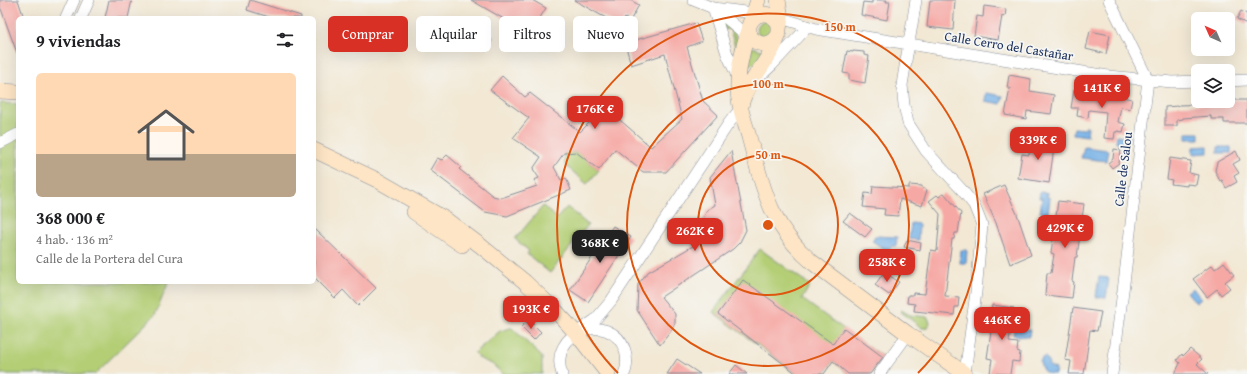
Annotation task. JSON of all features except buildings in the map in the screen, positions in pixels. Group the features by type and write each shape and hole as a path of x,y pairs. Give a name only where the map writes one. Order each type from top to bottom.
{"main road":[{"path":"779,0 763,24 740,73 744,97 741,108 762,185 771,208 784,233 799,251 911,336 965,374"},
{"path":"740,73 762,65 763,24"},
{"path":"0,81 16,82"},
{"path":"0,91 16,92"},
{"path":"316,151 377,180 445,219 481,246 525,282 554,309 596,374"},
{"path":"316,161 372,188 408,208 451,236 494,269 572,336 608,374"}],"street":[{"path":"67,16 74,0"},
{"path":"81,16 89,0"},
{"name":"Calle Cerro del Castañar","path":"693,0 763,24 908,44 1108,76 1172,82 1191,82"},
{"path":"713,8 740,73 772,65 808,29 791,14 779,0"},
{"path":"916,0 902,85 908,123 926,151 965,193 974,205 982,225 976,292 965,374"},
{"path":"1109,0 1148,80"},
{"name":"Calle Cerro del Castañar","path":"713,8 736,11 763,24 808,29"},
{"name":"Calle de Salou","path":"1112,374 1148,80"},
{"path":"1235,81 1247,80"},
{"path":"562,374 560,354 572,336 595,320 611,301 729,123 741,108"},
{"path":"0,143 16,135"},
{"path":"607,331 606,318 611,301"},
{"path":"572,336 582,330 595,328 607,331 614,335 624,348 627,364 624,374"},
{"path":"885,372 911,336"}],"green space":[{"path":"722,20 732,30 737,38 738,47 737,61 731,54 737,54 730,29 723,29"},
{"path":"766,21 771,24 773,32 765,38 757,33 756,28 761,22"},
{"path":"752,47 764,51 755,64 748,65"},
{"path":"0,103 16,104 16,284 168,284 155,315 95,374 0,374"},
{"path":"577,152 599,170 587,184 565,165 564,153"},
{"path":"543,206 557,218 567,207 588,225 550,273 527,254 529,251 515,239"},
{"path":"760,249 810,285 802,299 883,357 870,374 848,374 833,361 824,374 797,374 713,312"},
{"path":"901,310 910,315 927,317 930,323 926,328 922,328 900,311"},
{"path":"512,328 542,357 542,374 503,374 492,364 482,360 474,353 500,331"}],"water":[{"path":"986,93 1003,96 1001,104 985,101"},
{"path":"1086,126 1088,127 1087,136 1073,134 1074,128 1085,129"},
{"path":"1186,133 1199,133 1199,139 1186,139"},
{"path":"1127,134 1130,134 1128,143 1116,142 1117,135 1126,137"},
{"path":"1208,146 1208,153 1193,154 1193,147"},
{"path":"1084,147 1108,150 1106,161 1081,158"},
{"path":"1218,147 1231,147 1231,153 1218,153"},
{"path":"1040,192 1048,193 1047,197 1050,198 1048,213 1040,212 1042,198 1039,198"},
{"path":"911,223 919,224 918,240 909,239"},
{"path":"875,236 897,237 896,246 892,246 888,251 872,241"},
{"path":"961,250 967,250 966,263 960,263"},
{"path":"1099,277 1109,278 1106,298 1096,297"},
{"path":"1193,288 1201,299 1196,303 1187,292"},
{"path":"1014,329 1030,330 1029,337 1013,335"},
{"path":"1045,357 1048,360 1049,366 1056,369 1055,374 1044,372 1040,362 1042,358"}]}
